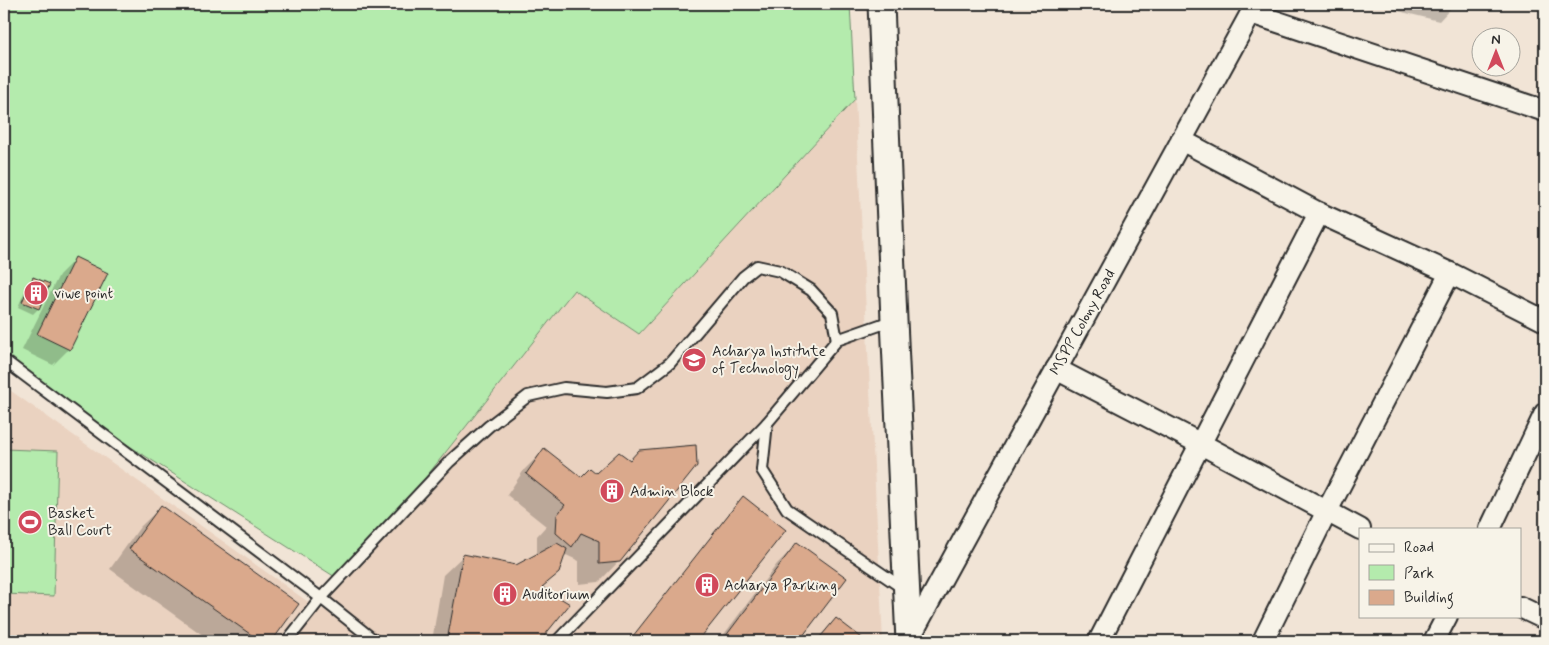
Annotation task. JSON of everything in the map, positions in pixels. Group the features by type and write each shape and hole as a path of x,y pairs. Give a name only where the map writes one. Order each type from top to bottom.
{"street":[{"path":"881,4 909,640"},
{"path":"1252,9 1545,111"},
{"name":"MSPP Colony Road","path":"909,640 1252,9"},
{"path":"1182,140 1318,213 1450,273 1545,321"},
{"path":"1099,641 1318,213"},
{"path":"1263,641 1326,513 1450,273"},
{"path":"1056,370 1201,444 1359,530"},
{"path":"1490,528 1545,413"},
{"path":"1522,608 1545,619"},
{"path":"1434,641 1446,618"}],"lane":[{"path":"287,641 321,598 449,462 488,426 528,396 564,388 607,392 637,388 670,363 743,277 757,266 780,271 811,290 832,313 837,340"},
{"path":"557,641 767,423 837,340 894,320"},
{"path":"4,360 321,598 375,641"},
{"path":"767,423 762,470 787,508 907,591"}],"shaded area":[{"name":"Acharya Institute of Technology","path":"855,99 883,641 4,641 4,386 321,611 574,290 639,334"}],"green space":[{"path":"4,4 850,4 855,99 639,334 574,290 343,582 65,405 4,355"},
{"name":"Basket Ball Court","path":"4,449 58,451 54,596 4,594"}],"building":[{"path":"75,257 108,273 70,350 37,334"},
{"name":"viwe point","path":"33,277 50,284 39,309 22,302"},
{"name":"Admin Block","path":"696,445 697,466 620,562 599,564 599,541 581,533 572,547 556,533 557,515 565,505 526,474 544,448 581,477 590,468 596,473 619,452 630,460 639,450"},
{"name":"Acharya Parking","path":"743,496 786,530 698,641 629,641"},
{"path":"161,505 299,604 272,641 260,641 129,549"},
{"path":"797,542 847,578 799,641 722,641"},
{"name":"Auditorium","path":"557,543 567,549 559,573 542,587 570,604 540,641 447,641 463,554 516,565"},
{"path":"836,618 866,641 817,641"}],"place":[{"name":"viwe point","path":"36,293"},
{"name":"Acharya Institute of Technology","path":"694,360"},
{"name":"Admin Block","path":"612,491"},
{"name":"Basket Ball Court","path":"30,522"},
{"name":"Acharya Parking","path":"707,585"},
{"name":"Auditorium","path":"505,594"}]}
